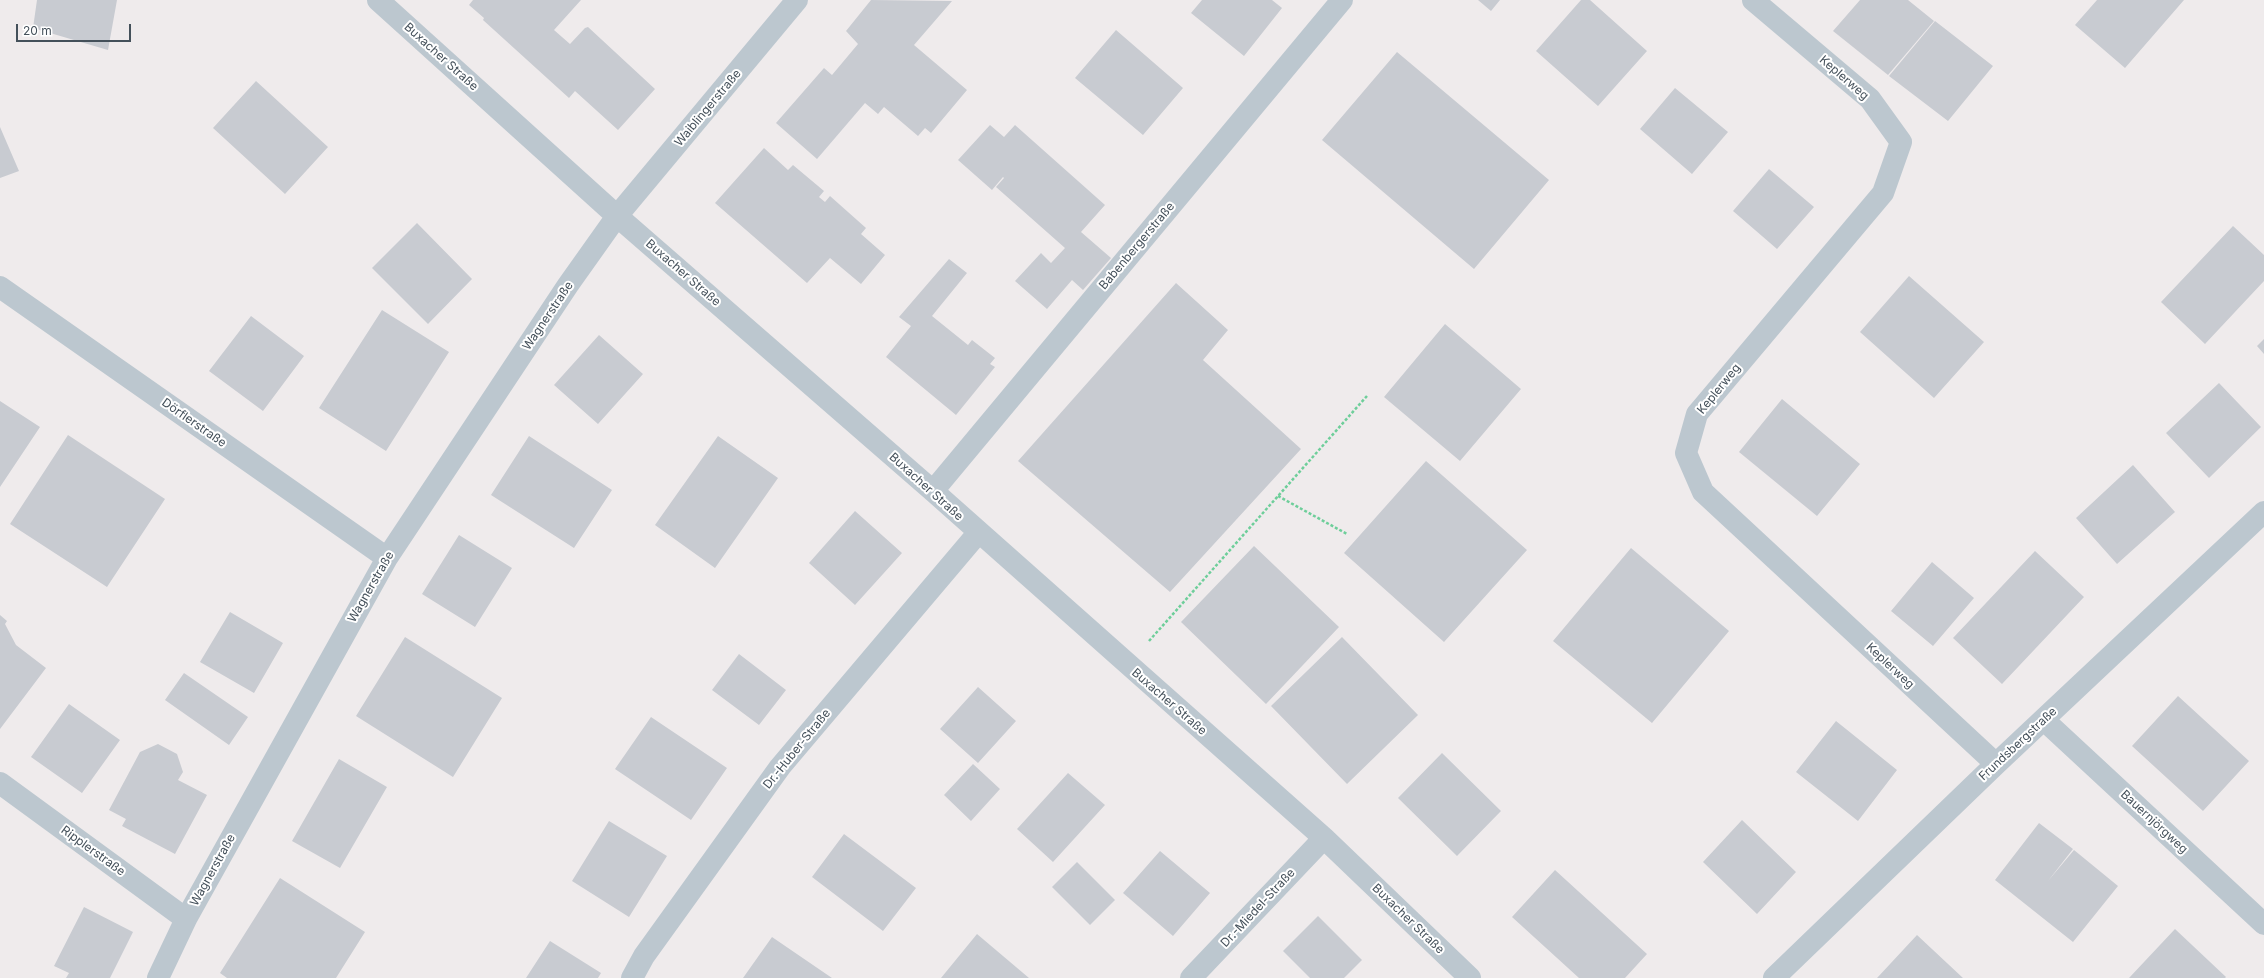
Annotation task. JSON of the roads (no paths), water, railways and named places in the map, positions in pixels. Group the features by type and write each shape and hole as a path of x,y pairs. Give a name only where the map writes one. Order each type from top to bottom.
{"street":[{"name":"Buxacher Straße","path":"378,0 617,216 933,491 978,533 1324,838 1470,978"},
{"name":"Waiblingerstraße","path":"617,216 797,0"},
{"name":"Babenbergerstraße","path":"933,491 1342,0"},
{"name":"Keplerweg","path":"1753,0 1870,99 1901,142 1884,193 1697,414 1686,453 1703,492 1996,764"},
{"name":"Wagnerstraße","path":"158,978 186,918 387,558 568,284 617,216"},
{"name":"Dörflerstraße","path":"0,287 387,558"},
{"name":"Frundsbergstraße","path":"1774,978 1996,764 2264,512"},
{"name":"Dr.-Huber-Straße","path":"632,978 644,956 780,767 978,533"},
{"name":"Bauernjörgweg","path":"2044,720 2264,924"},
{"name":"Ripplerstraße","path":"0,783 186,918"},
{"name":"Dr.-Miedel-Straße","path":"1192,978 1324,838"}]}
